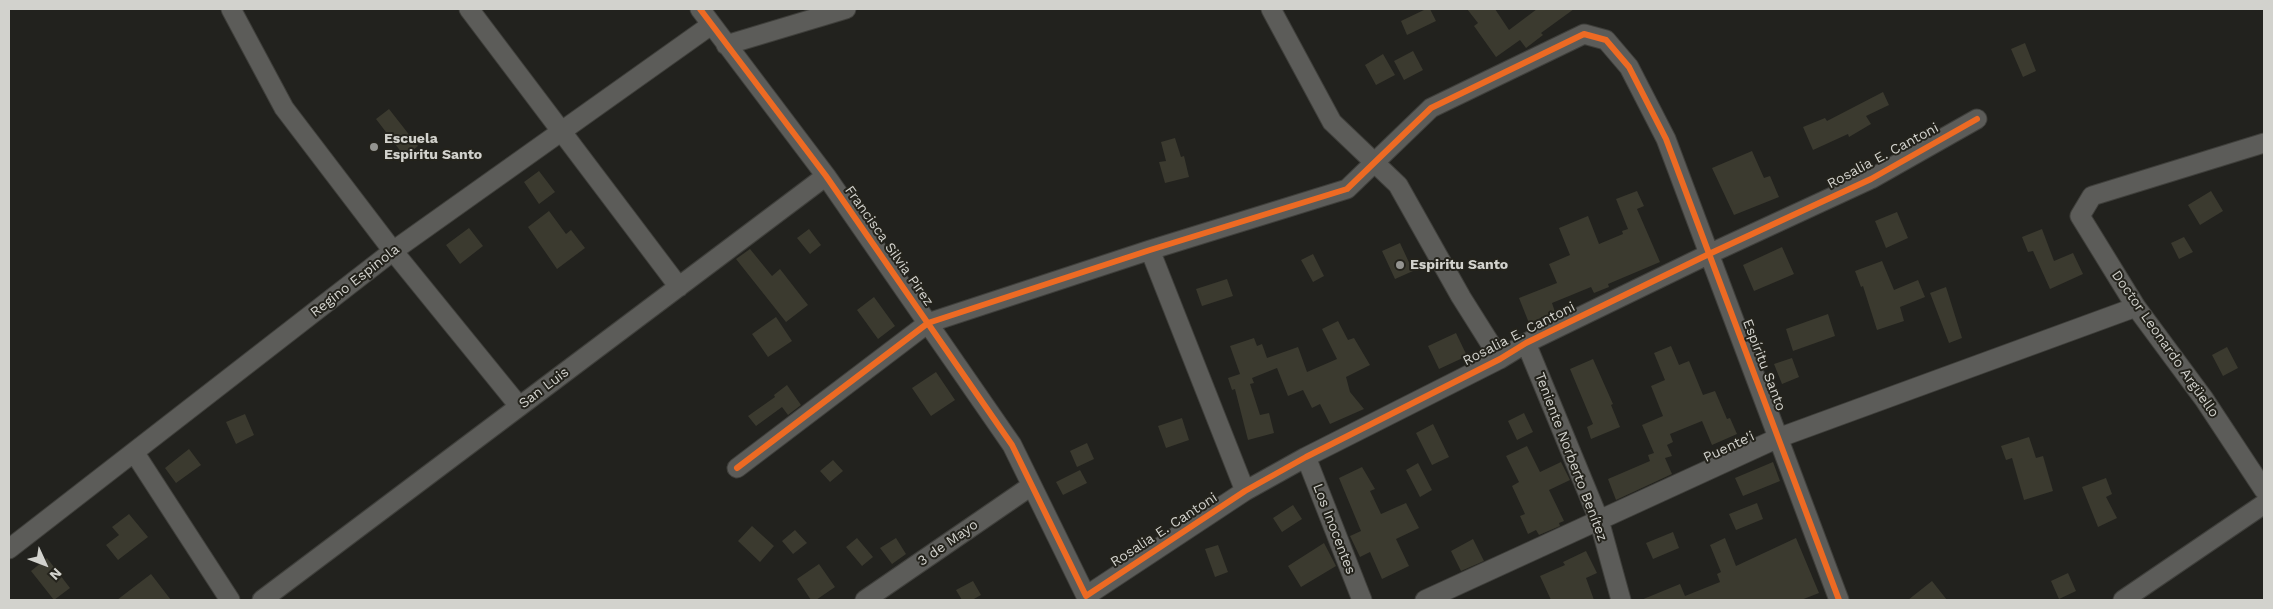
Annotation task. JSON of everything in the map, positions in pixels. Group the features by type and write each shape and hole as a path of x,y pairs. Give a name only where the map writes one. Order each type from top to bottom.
{"street":[{"path":"231,9 284,108 393,251 519,406"},
{"path":"469,9 679,286"},
{"name":"Francisca Silvia Pirez","path":"700,9 826,176 1012,445 1086,596"},
{"path":"726,45 846,9"},
{"path":"1271,9 1332,122 1398,185 1461,298 1500,359"},
{"name":"Regino Espinola","path":"9,549 393,251 712,25"},
{"name":"Espíritu Santo","path":"737,468 928,323 1150,250 1347,189 1431,108 1584,34 1606,40 1629,67 1666,138 1839,600"},
{"name":"Rosalia E. Cantoni","path":"1086,596 1245,491 1306,457 1500,359 1526,343 1709,254 1871,179 1977,119"},
{"name":"Doctor Leonardo Argüello","path":"2264,143 2092,196 2080,216 2136,307 2204,399 2264,490"},
{"name":"San Luis","path":"262,600 826,176"},
{"path":"1150,250 1245,491"},
{"name":"Puente'i","path":"1425,600 1778,438 2136,307"},
{"name":"Teniente Norberto Benítez","path":"1526,343 1599,520 1621,600"},
{"path":"134,452 230,600"},
{"name":"Los Inocentes","path":"1306,457 1362,600"},
{"name":"3 de Mayo","path":"865,600 1031,486"},
{"path":"2123,600 2142,594 2264,504"}],"building":[{"path":"1426,9 1430,9 1436,21 1407,35 1401,21"},
{"path":"1467,9 1495,9 1509,30 1537,9 1574,9 1541,33 1543,35 1526,48 1520,40 1496,57 1474,26 1478,23"},
{"path":"2025,43 2036,71 2023,77 2011,49"},
{"path":"1413,51 1423,70 1404,80 1394,61"},
{"path":"1383,54 1395,75 1376,85 1365,65"},
{"path":"1883,92 1889,105 1866,116 1871,124 1849,137 1848,134 1813,150 1803,127 1825,118 1827,121"},
{"path":"389,109 418,146 405,157 376,119"},
{"path":"1175,138 1181,157 1184,156 1189,177 1165,183 1159,162 1166,161 1161,142"},
{"path":"1752,151 1764,178 1770,176 1779,197 1734,215 1712,168"},
{"path":"539,171 555,192 539,204 524,182"},
{"path":"1637,191 1644,206 1637,209 1660,262 1608,284 1609,287 1594,293 1591,287 1552,303 1555,312 1529,323 1519,298 1557,283 1549,264 1570,255 1559,228 1588,216 1599,244 1623,234 1622,231 1628,229 1616,199"},
{"path":"2211,191 2223,211 2200,225 2188,205"},
{"path":"549,211 566,234 571,230 585,248 557,269 528,227"},
{"path":"1897,212 1908,238 1886,248 1875,221"},
{"path":"469,228 483,246 460,264 446,245"},
{"path":"809,229 821,245 810,254 797,238"},
{"path":"2042,229 2054,261 2073,253 2083,274 2050,289 2033,251 2028,252 2022,237"},
{"path":"2184,237 2193,252 2179,259 2171,243"},
{"name":"Espiritu Santo","path":"1400,243 1413,271 1395,279 1382,251"},
{"path":"1782,247 1794,274 1754,291 1743,265"},
{"path":"750,249 772,276 780,269 808,305 786,322 736,259"},
{"path":"1313,254 1324,276 1313,282 1301,260"},
{"path":"1882,261 1894,290 1918,280 1925,297 1900,307 1904,321 1877,330 1863,286 1861,287 1855,271"},
{"path":"1227,279 1233,296 1202,306 1196,289"},
{"path":"1946,287 1962,338 1949,343 1930,293"},
{"path":"874,297 895,326 878,339 857,310"},
{"path":"1828,314 1835,336 1793,351 1786,329"},
{"path":"776,317 792,341 768,357 752,334"},
{"path":"1338,321 1348,340 1354,338 1370,365 1346,377 1350,392 1364,409 1330,424 1320,404 1312,408 1303,390 1288,396 1277,368 1252,378 1254,383 1250,384 1260,415 1269,413 1274,433 1248,440 1235,389 1232,390 1228,378 1240,374 1230,346 1254,338 1257,346 1262,344 1267,358 1298,347 1307,372 1337,359 1322,329"},
{"path":"1456,333 1467,356 1439,369 1428,346"},
{"path":"1671,346 1679,365 1689,361 1703,395 1715,391 1727,419 1730,418 1737,434 1712,445 1702,421 1670,434 1673,442 1667,445 1672,456 1665,458 1672,474 1616,500 1608,479 1650,461 1648,455 1654,453 1642,425 1663,416 1651,386 1665,380 1654,353"},
{"path":"2227,347 2238,368 2223,376 2212,355"},
{"path":"1792,358 1799,377 1782,384 1774,364"},
{"path":"1593,359 1613,404 1611,405 1620,427 1591,439 1587,427 1593,424 1570,369"},
{"path":"936,372 955,400 931,416 912,388"},
{"path":"787,385 801,405 788,415 782,407 756,426 748,416 775,397 774,395"},
{"path":"1524,413 1533,432 1517,440 1508,421"},
{"path":"245,414 254,435 236,444 226,422"},
{"path":"1182,418 1189,440 1166,448 1158,426"},
{"path":"1433,424 1449,457 1432,465 1416,433"},
{"path":"2029,437 2036,458 2043,456 2053,491 2024,500 2012,458 2006,460 2001,446"},
{"path":"1087,443 1094,459 1077,467 1070,451"},
{"path":"1527,446 1540,472 1561,462 1570,480 1549,490 1564,521 1559,523 1560,526 1539,535 1536,530 1528,534 1520,516 1525,514 1512,486 1519,482 1506,456"},
{"path":"189,449 201,465 176,483 165,468"},
{"path":"833,460 843,471 830,482 820,471"},
{"path":"1773,462 1780,481 1743,496 1735,478"},
{"path":"1418,463 1432,490 1420,497 1406,470"},
{"path":"1362,467 1375,489 1370,491 1381,514 1406,503 1419,528 1396,539 1409,566 1382,579 1370,552 1360,557 1350,536 1361,531 1339,478"},
{"path":"1080,470 1087,483 1063,495 1056,482"},
{"path":"2106,478 2112,494 2106,497 2117,518 2098,527 2082,487"},
{"path":"1757,503 1763,519 1736,530 1729,514"},
{"path":"1293,505 1302,519 1282,532 1273,518"},
{"path":"129,514 148,537 118,560 106,545 119,535 112,527"},
{"path":"752,526 774,546 760,562 738,541"},
{"path":"795,530 807,543 793,554 782,541"},
{"path":"1673,532 1679,548 1653,559 1646,543"},
{"path":"857,538 873,557 862,566 846,547"},
{"path":"896,538 906,554 892,564 880,548"},
{"path":"1725,538 1736,566 1796,538 1819,593 1801,600 1641,600 1680,584 1685,596 1720,582 1717,574 1721,572 1710,545"},
{"path":"1473,539 1484,561 1461,571 1451,551"},
{"path":"1324,543 1336,566 1301,587 1288,566"},
{"path":"1218,545 1228,572 1215,577 1205,549"},
{"path":"1586,551 1597,573 1586,578 1594,600 1551,600 1540,576 1565,565 1563,562"},
{"path":"47,558 70,588 54,600 31,571"},
{"path":"819,564 835,587 816,600 811,600 797,579"},
{"path":"2068,573 2076,591 2059,599 2051,581"},
{"path":"151,574 171,600 117,600"},
{"path":"973,581 981,595 972,600 962,600 956,590"},
{"path":"1932,581 1947,600 1908,600"}],"cycle path":[{"path":"700,9 826,176 1012,445 1086,596 1245,491 1306,457 1500,359 1526,343 1709,254 1871,179 1977,119"},
{"path":"737,468 928,323 1150,250 1347,189 1431,108 1584,34 1606,40 1629,67 1666,139 1839,600"}],"place":[{"name":"Escuela Espiritu Santo","path":"374,147"},
{"name":"Espiritu Santo","path":"1400,265"}]}
